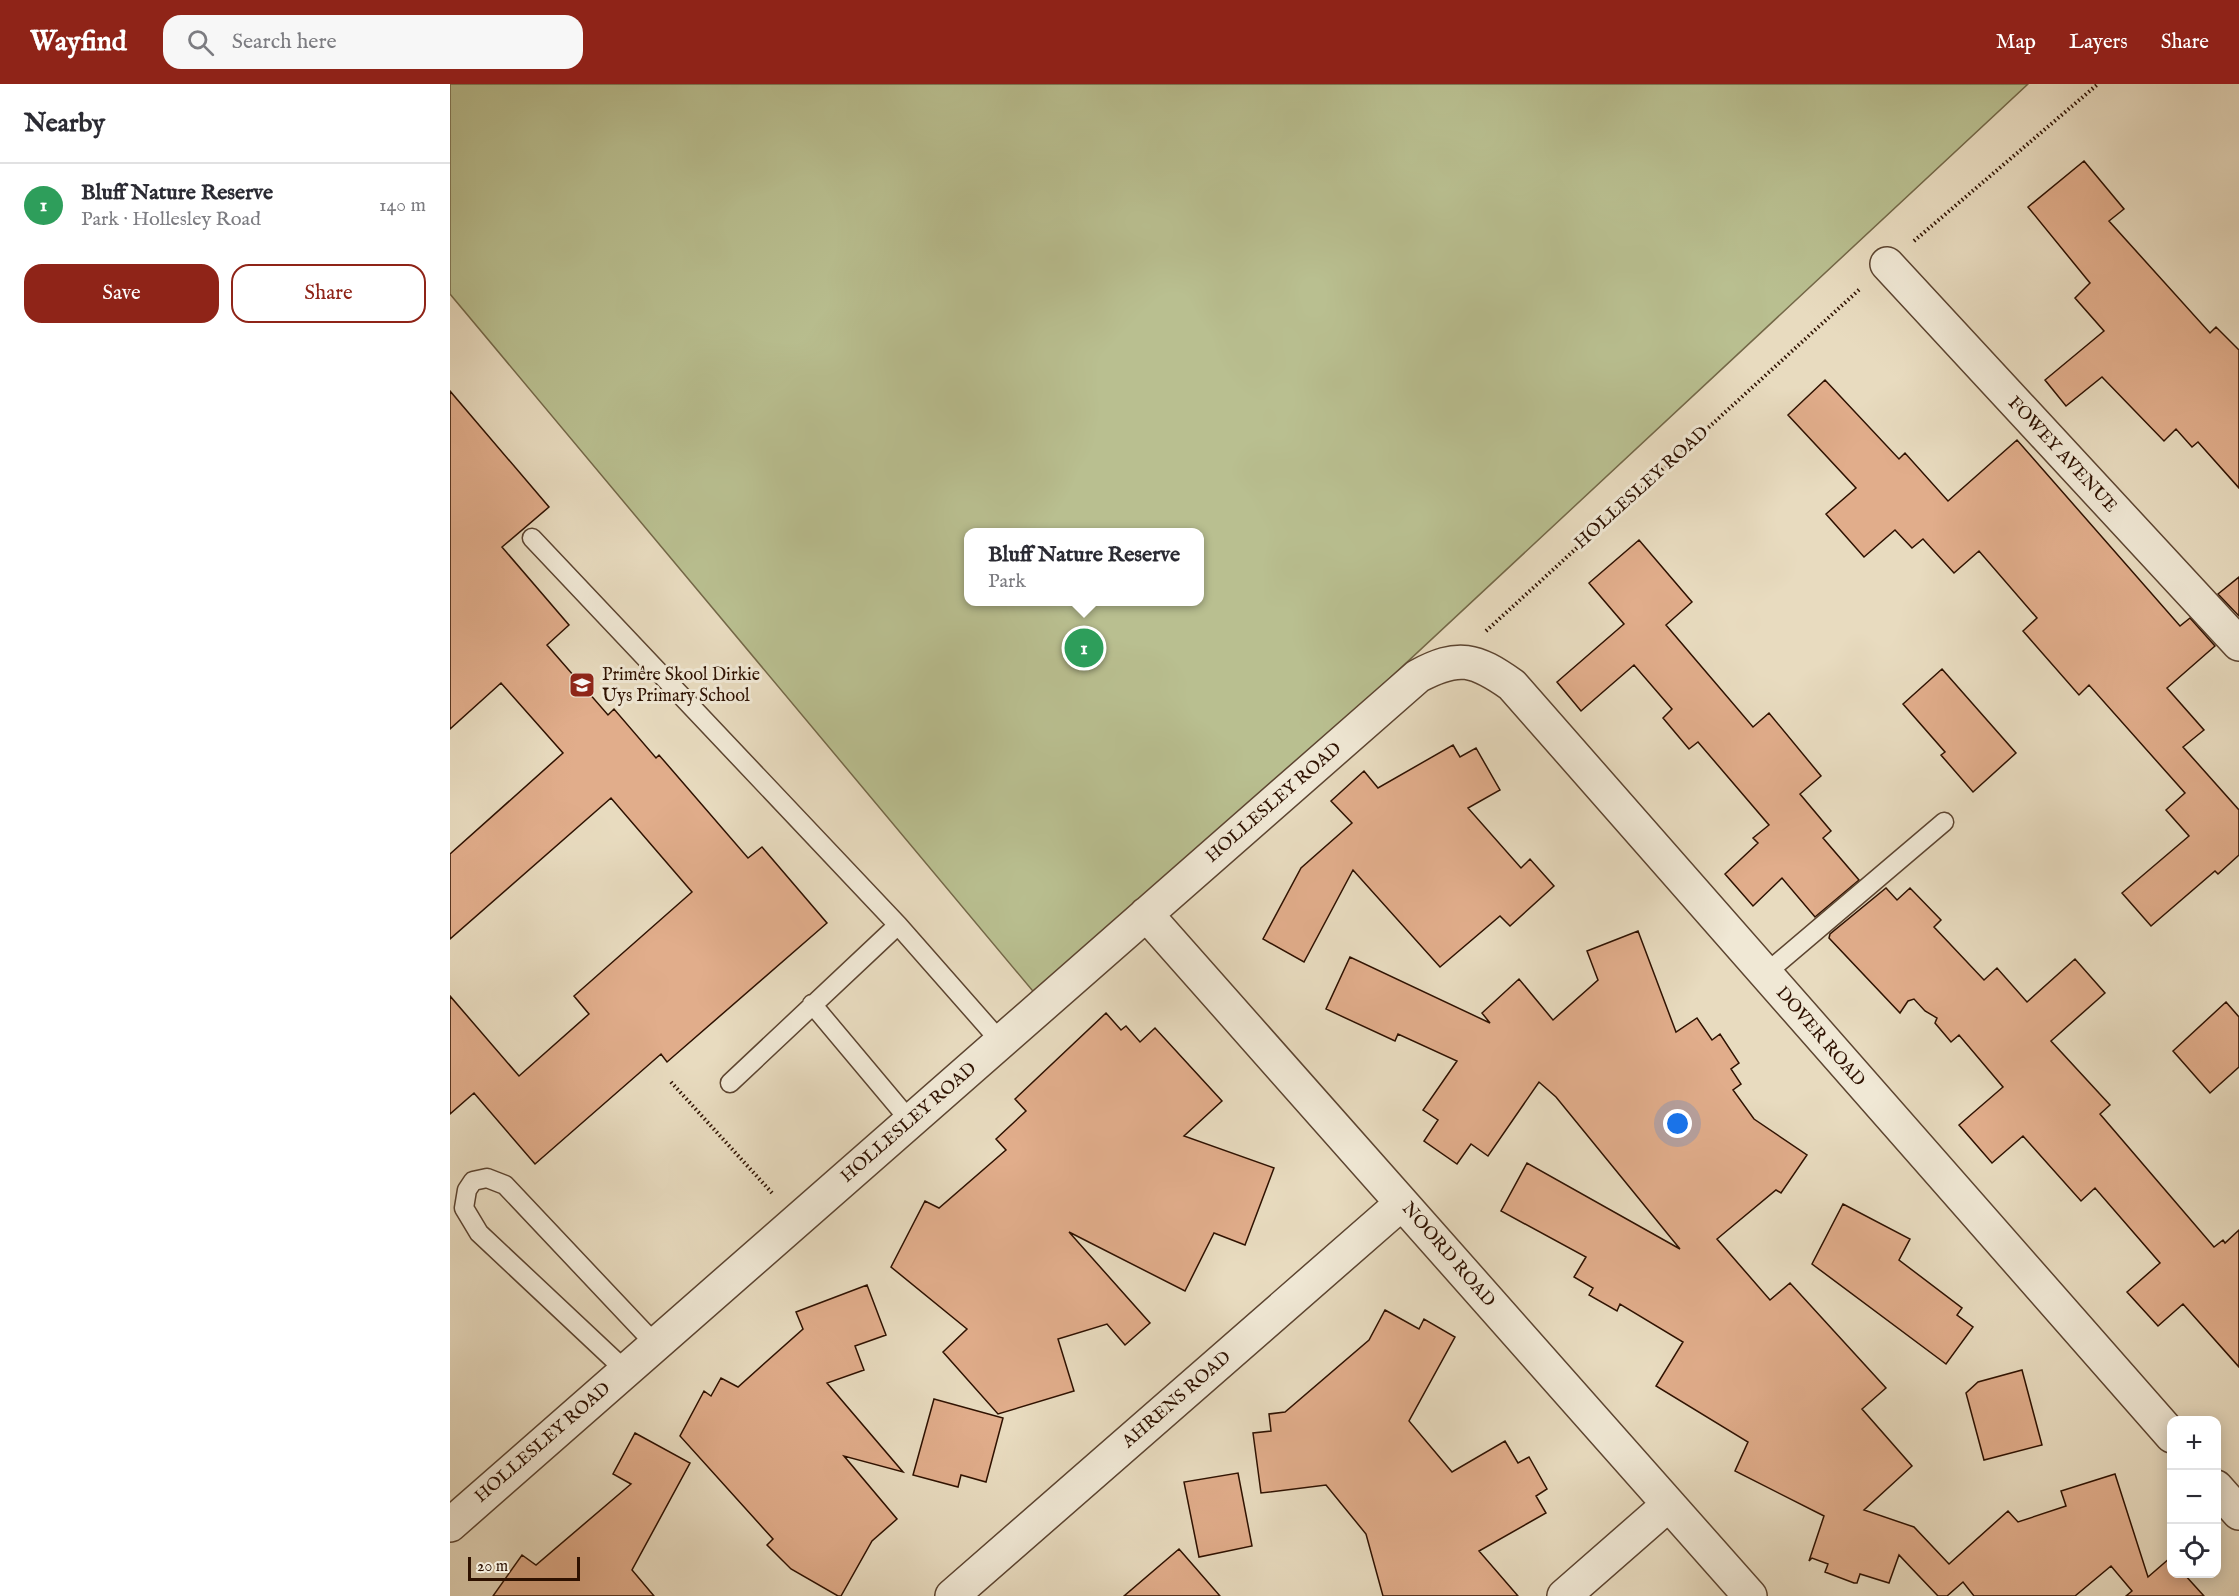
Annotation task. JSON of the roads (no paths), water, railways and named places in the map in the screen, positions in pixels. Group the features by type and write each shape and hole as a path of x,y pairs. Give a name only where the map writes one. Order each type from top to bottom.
{"street":[{"name":"FOWEY AVENUE","path":"1887,264 2239,644"},
{"name":"HOLLESLEY ROAD","path":"450,1525 657,1346 1418,676 1454,661"},
{"name":"DOVER ROAD","path":"1454,661 1472,663 1493,672 1512,685 2167,1430"},
{"name":"NOORD ROAD","path":"1146,914 1750,1596"},
{"name":"AHRENS ROAD","path":"952,1596 1402,1203"},
{"path":"2221,1492 2239,1513"},
{"path":"1564,1596 1668,1505"}],"lane":[{"path":"532,538 898,925 1000,1042"},
{"path":"1765,974 1944,822"},
{"path":"730,1083 898,925"},
{"path":"812,1004 911,1122"},
{"path":"626,1371 479,1233 464,1208 467,1190 473,1181 487,1178 505,1185 657,1346"}],"place":[{"name":"Bluff Nature Reserve","path":"1084,648"},
{"name":"Primêre Skool Dirkie Uys Primary School","path":"582,685"}]}
